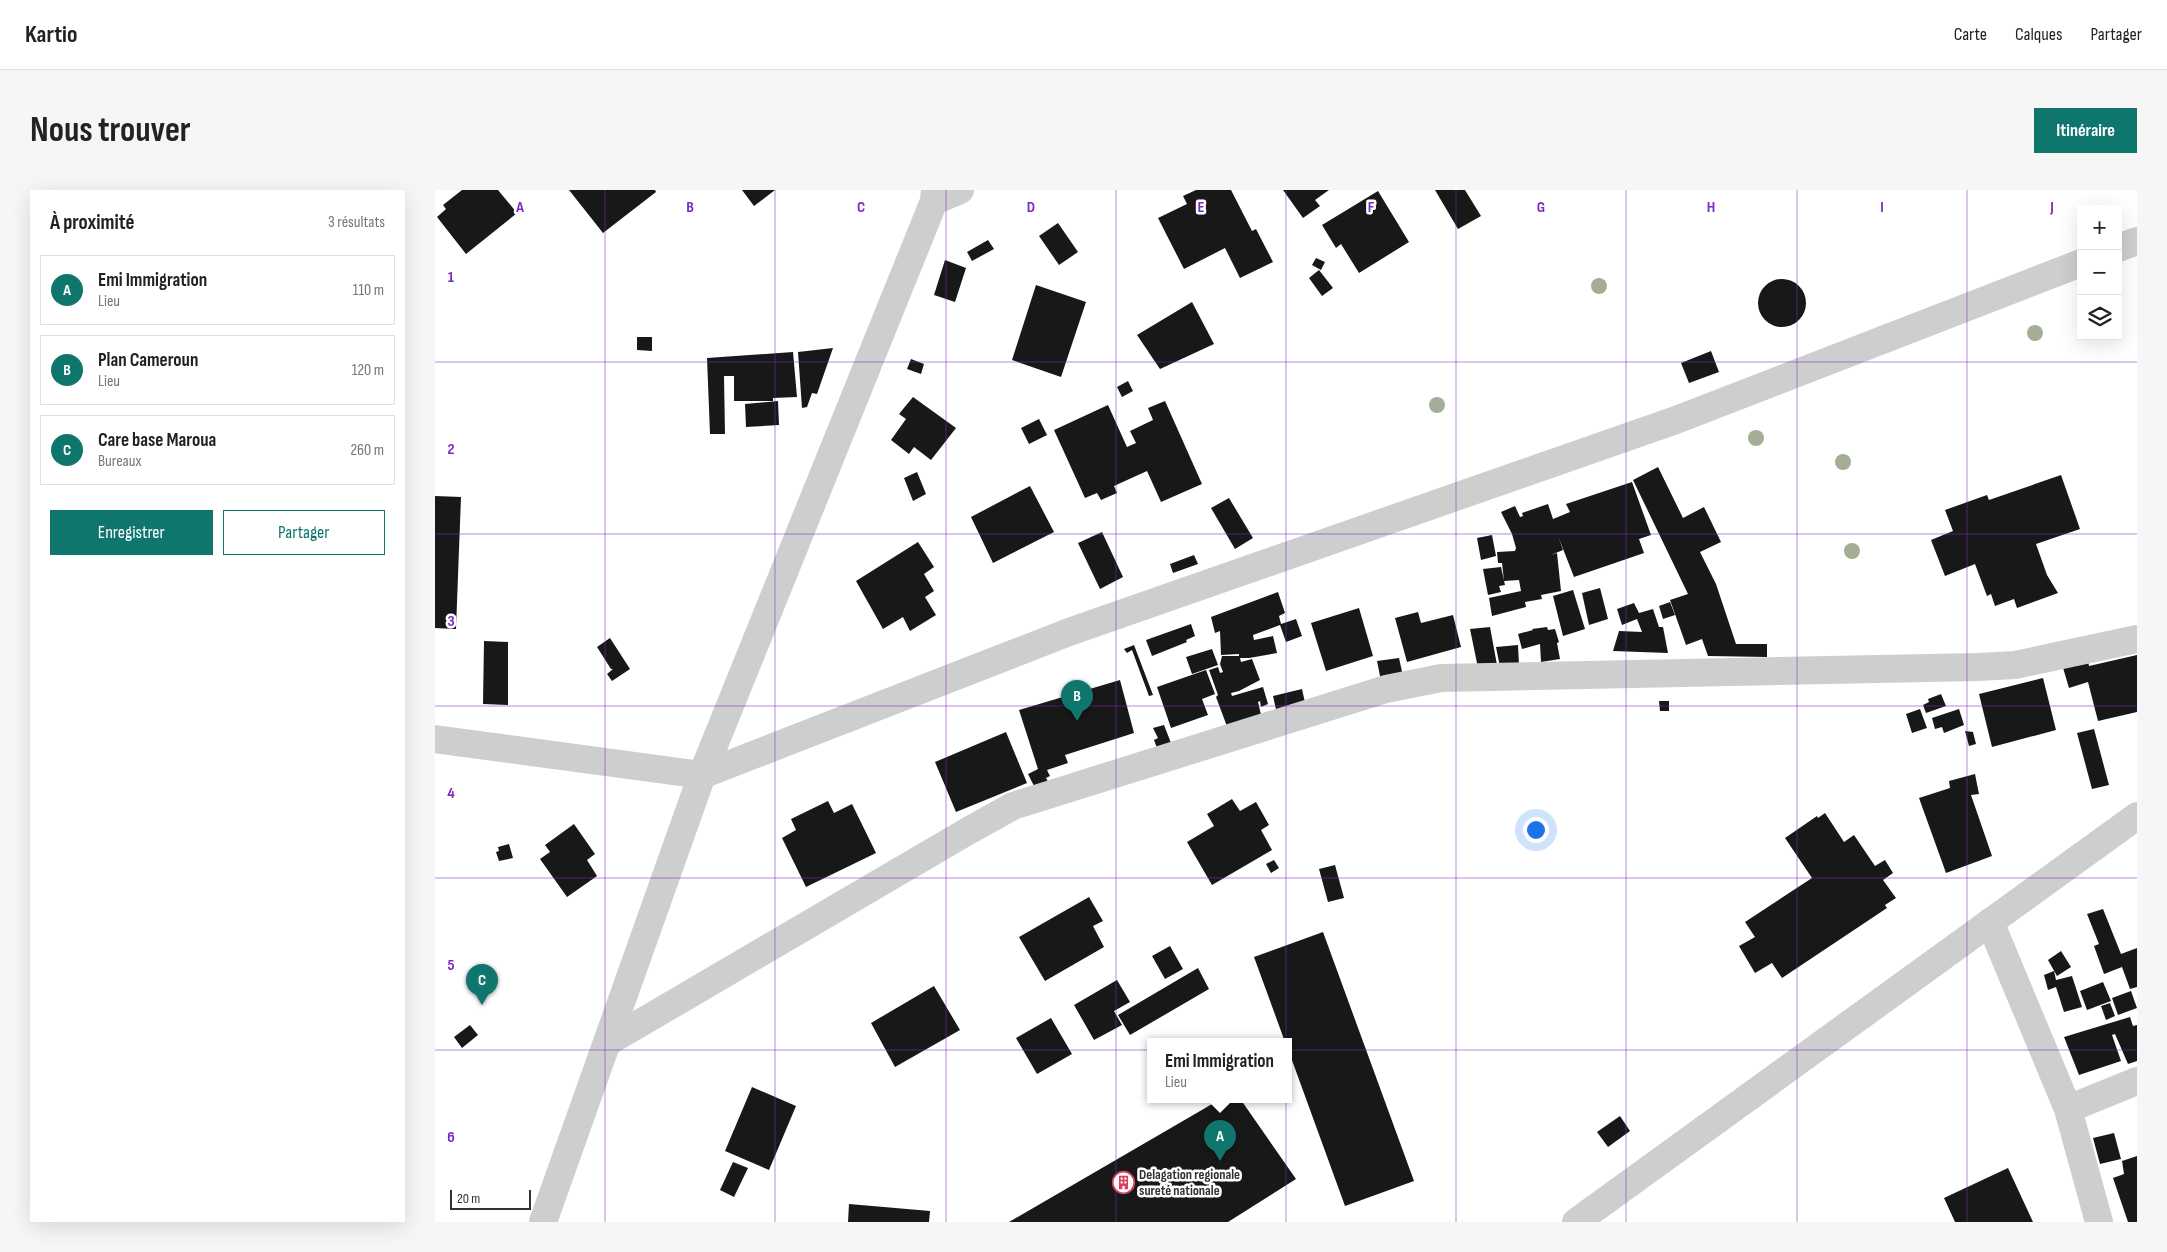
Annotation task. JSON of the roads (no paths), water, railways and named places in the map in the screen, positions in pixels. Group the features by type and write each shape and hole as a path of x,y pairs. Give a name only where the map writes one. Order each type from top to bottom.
{"street":[{"path":"543,1222 701,775 934,196 960,190"},
{"path":"2122,247 2137,241"},
{"path":"435,739 701,775 1069,632 1676,420 2077,265"},
{"path":"608,1042 1013,806 1386,689 1441,678 2015,665 2137,639"},
{"path":"1575,1222 2137,816"},
{"path":"1990,922 2068,1110 2099,1222"},
{"path":"2068,1110 2137,1081"}],"place":[{"name":"Plan Cameroun","path":"1077,721"},
{"name":"Care base Maroua","path":"482,1005"},
{"name":"Emi Immigration","path":"1220,1161"},
{"name":"Delagation regionale sureté nationale","path":"1123,1182"}]}
